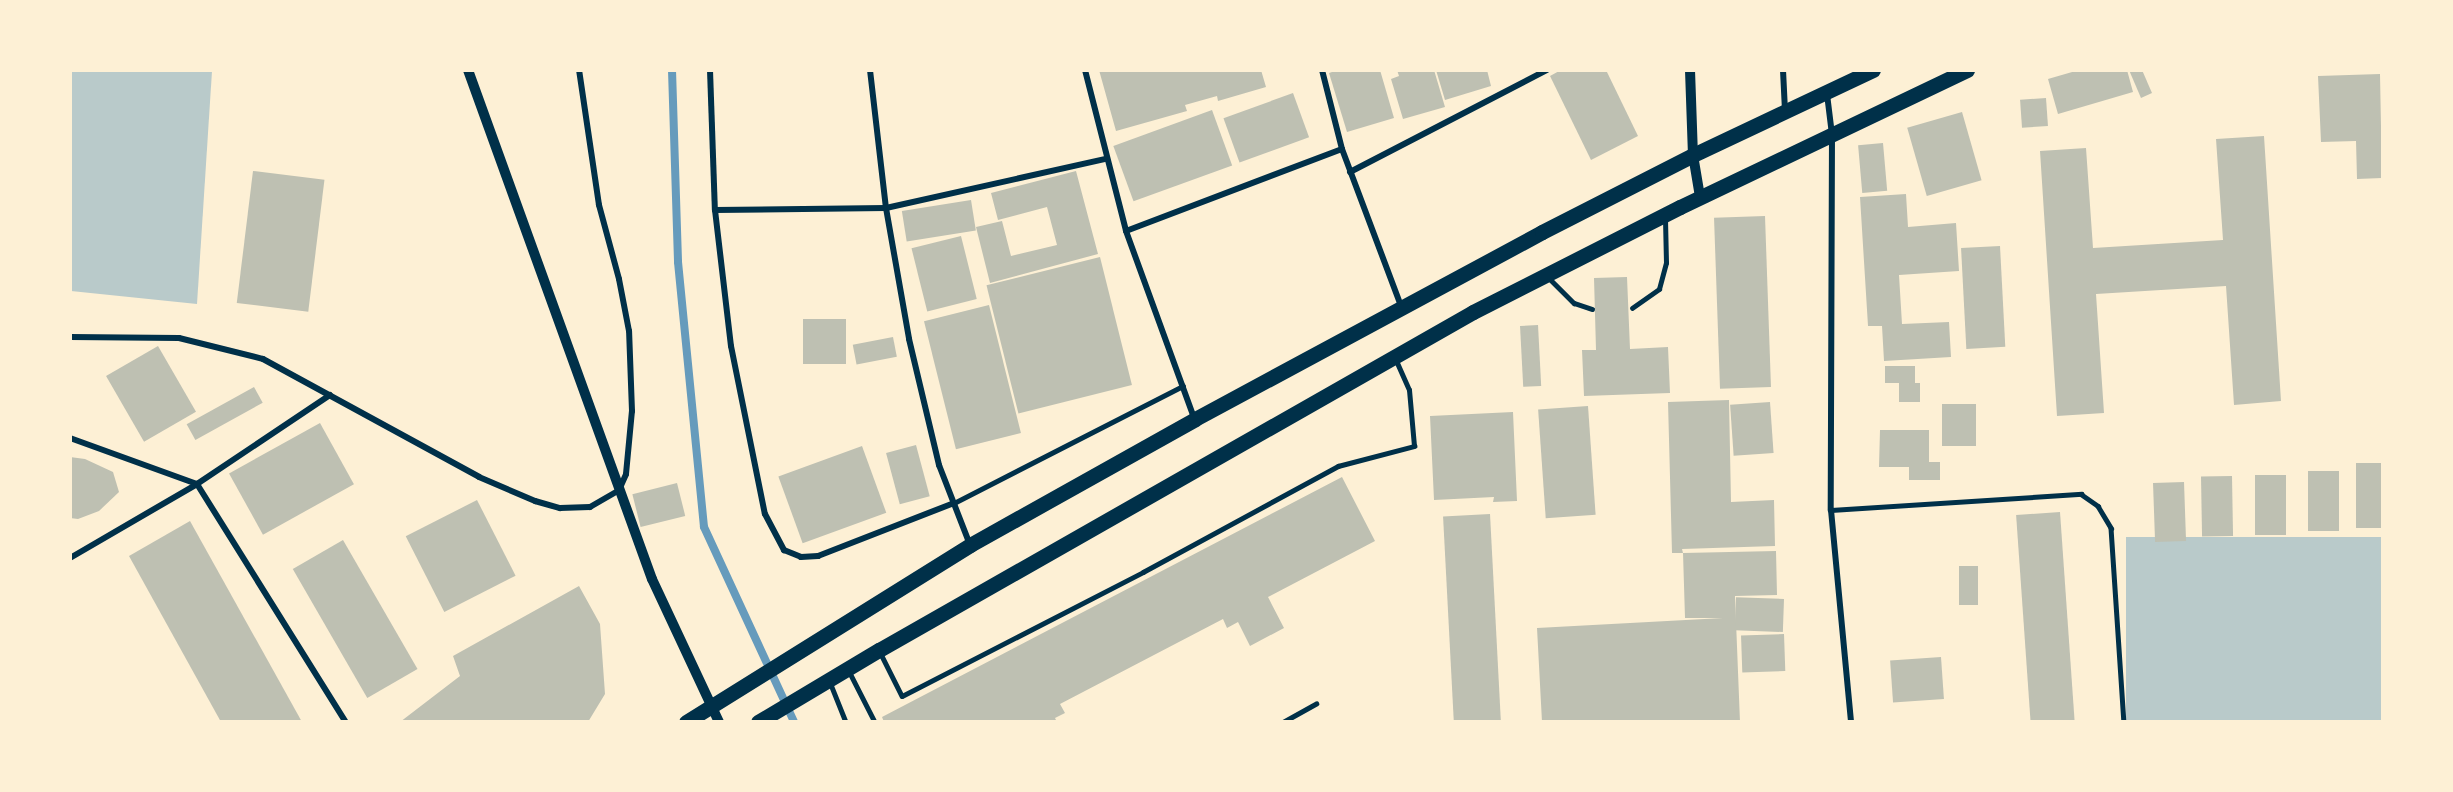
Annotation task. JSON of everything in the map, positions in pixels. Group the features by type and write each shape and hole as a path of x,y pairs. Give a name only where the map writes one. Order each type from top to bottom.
{"main road":[{"path":"686,722 970,546 1195,419 1402,307 1693,155 1827,94 1873,70"},
{"path":"758,722 847,668 1394,357 1546,275 1700,197 1967,70"}],"street":[{"path":"468,70 652,579 713,704 719,722"},
{"path":"70,337 179,338 263,359 479,477 535,501 575,509 590,507 619,490 626,474 632,411 629,331 619,279 599,205 579,70"},
{"path":"710,70 715,210 735,369 765,514 784,550 801,557 818,556 954,503"},
{"path":"870,70 886,208 909,339 939,465 970,546"},
{"path":"1085,70 1126,231 1195,419"},
{"path":"1322,70 1350,172 1402,307"},
{"path":"1350,172 1547,70"},
{"path":"1690,70 1693,155 1700,197"},
{"path":"1783,70 1785,112"},
{"path":"1827,94 1832,133 1831,510 1851,722"},
{"path":"1126,231 1342,148"},
{"path":"715,210 886,208 1106,159"},
{"path":"70,558 197,484 330,395"},
{"path":"70,438 197,484 346,722"}],"lane":[{"path":"1632,308 1659,289 1666,263 1665,215"},
{"path":"1546,275 1574,303 1592,309"},
{"path":"879,650 902,696 1143,572 1338,466 1414,446 1409,390 1394,357"},
{"path":"954,503 1183,386"},
{"path":"1831,510 2081,494 2098,507 2111,528 2124,722"},
{"path":"847,668 875,722"},
{"path":"829,679 846,722"},
{"path":"1283,722 1316,704"}],"shaded area":[{"path":"70,71 212,71 197,304 71,291"},
{"path":"2126,537 2382,537 2382,721 2126,721"}],"building":[{"path":"1099,70 1261,70 1266,87 1218,101 1217,96 1185,105 1187,111 1116,131"},
{"path":"1338,70 1380,70 1394,118 1347,132 1329,73"},
{"path":"1397,70 1434,70 1445,107 1403,119 1391,79 1399,76"},
{"path":"1436,70 1487,70 1491,86 1445,100"},
{"path":"1561,70 1606,70 1638,136 1591,160 1550,76"},
{"path":"2079,70 2127,70 2133,92 2058,114 2048,79"},
{"path":"2129,70 2142,70 2152,93 2141,98"},
{"path":"2380,74 2382,178 2357,179 2356,141 2321,142 2318,76"},
{"path":"1293,93 1309,137 1240,162 1223,118"},
{"path":"2046,98 2048,126 2022,128 2020,100"},
{"path":"1212,110 1232,165 1134,201 1113,146"},
{"path":"1962,112 1982,180 1927,196 1907,128"},
{"path":"2264,136 2281,401 2234,405 2226,286 2096,294 2104,413 2057,416 2040,151 2086,148 2093,248 2223,240 2216,139"},
{"path":"1883,143 1887,191 1862,193 1858,145"},
{"path":"253,171 324,180 308,312 237,303"},
{"path":"1076,171 1098,254 990,283 976,227 1002,221 1011,256 1057,245 1047,207 998,220 991,193"},
{"path":"1906,194 1908,227 1956,223 1959,271 1899,275 1902,324 1949,322 1951,357 1884,361 1882,326 1868,326 1860,197"},
{"path":"971,200 976,231 907,242 902,211"},
{"path":"1765,216 1771,387 1720,389 1714,218"},
{"path":"961,236 977,299 927,311 912,248"},
{"path":"2000,246 2005,347 1966,349 1961,248"},
{"path":"1100,257 1132,385 1018,413 986,285"},
{"path":"1627,277 1630,349 1668,347 1670,393 1584,396 1582,350 1596,350 1594,278"},
{"path":"989,305 1021,433 956,449 924,321"},
{"path":"803,319 846,319 846,364 803,364"},
{"path":"1538,325 1541,386 1523,387 1520,326"},
{"path":"893,337 897,357 857,364 853,345"},
{"path":"158,346 196,412 144,442 106,376"},
{"path":"1885,366 1915,366 1915,383 1920,383 1920,402 1899,402 1899,383 1885,383"},
{"path":"254,387 263,403 195,440 187,424"},
{"path":"1729,400 1731,502 1774,500 1775,546 1682,549 1683,553 1672,553 1668,402"},
{"path":"1770,402 1774,453 1734,456 1730,405"},
{"path":"1942,404 1976,404 1976,446 1942,446"},
{"path":"1588,406 1596,515 1546,518 1538,409"},
{"path":"1513,412 1517,501 1493,502 1494,497 1434,500 1430,416"},
{"path":"320,423 354,484 263,535 229,473"},
{"path":"1880,430 1929,430 1929,462 1940,462 1940,480 1909,480 1909,467 1879,467"},
{"path":"916,445 930,496 900,504 886,453"},
{"path":"862,446 886,513 803,543 778,476"},
{"path":"70,457 85,459 113,472 119,492 99,511 78,519 70,518"},
{"path":"2356,463 2382,463 2382,528 2356,528"},
{"path":"2308,471 2339,471 2339,531 2308,531"},
{"path":"2255,475 2286,475 2286,535 2255,535"},
{"path":"2232,476 2233,536 2202,537 2201,477"},
{"path":"1342,477 1375,541 1268,597 1284,628 1250,646 1238,622 1227,628 1223,619 1060,704 1065,713 1055,718 1057,722 884,722 882,717"},
{"path":"2184,482 2186,541 2155,542 2153,483"},
{"path":"677,483 685,516 641,527 632,494"},
{"path":"477,500 516,576 444,612 406,536"},
{"path":"2060,512 2075,722 2031,722 2016,515"},
{"path":"1490,514 1501,722 1454,722 1443,516"},
{"path":"190,521 302,722 221,722 129,556"},
{"path":"343,540 418,669 367,698 293,569"},
{"path":"1776,551 1777,595 1735,596 1740,722 1542,722 1537,628 1723,618 1685,618 1683,553"},
{"path":"1959,566 1978,566 1978,605 1959,605"},
{"path":"579,586 600,624 605,694 588,722 400,722 460,676 453,656"},
{"path":"1736,597 1784,599 1783,632 1735,630"},
{"path":"1784,634 1785,671 1742,672 1741,636"},
{"path":"1941,657 1944,699 1893,702 1890,661"}],"waterway":[{"path":"672,70 678,262 704,527 794,722"}]}
